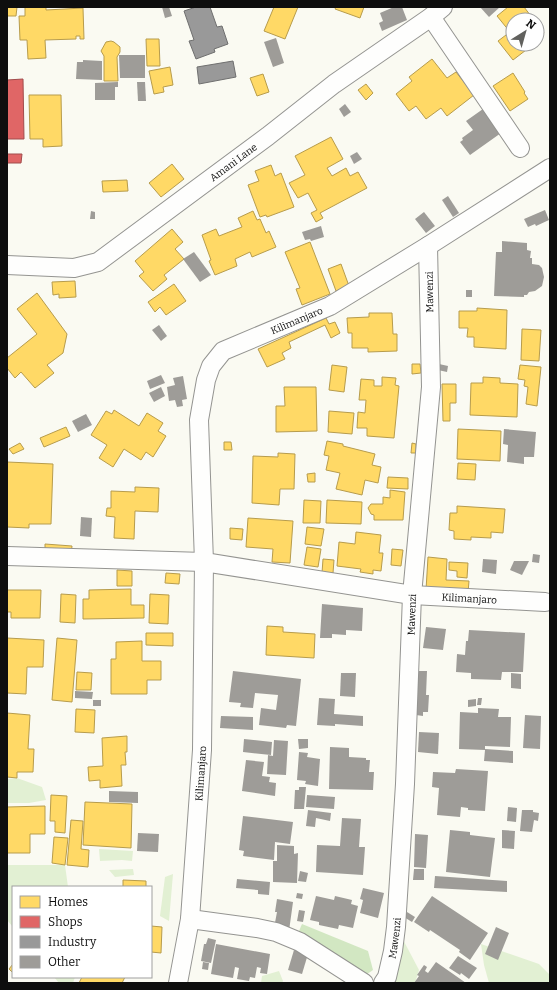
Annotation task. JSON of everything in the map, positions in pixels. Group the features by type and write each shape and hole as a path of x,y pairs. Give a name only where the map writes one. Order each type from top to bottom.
{"street":[{"path":"437,12 520,148"},
{"name":"Amani Lane","path":"7,265 74,268 98,262 268,136 334,84 437,12"},
{"name":"Kilimanjaro","path":"178,983 190,920 202,750 204,562 199,420 206,380 211,366 223,351 330,306 428,246 550,168"},
{"name":"Mawenzi","path":"383,983 387,977 393,951 398,893 405,784 412,595 431,387 428,246"},
{"name":"Kilimanjaro","path":"7,556 204,562 412,595 545,602"},
{"path":"190,920 276,932 300,942 364,983"}],"green space":[{"path":"17,778 42,787 46,800 29,803 7,803 7,779"},
{"path":"99,849 133,851 132,861 100,861"},
{"path":"7,865 65,865 68,886 12,886 12,926 7,920"},
{"path":"133,869 134,875 115,877 109,870"},
{"path":"173,874 169,921 160,916 165,877"},
{"path":"302,924 368,951 373,970 360,979 296,938"},
{"path":"399,932 419,970 415,983 393,983"},
{"path":"481,944 539,964 550,975 550,983 489,983 484,965"},
{"path":"279,971 283,981 282,983 261,983 262,976"},
{"path":"55,978 75,978 73,983 59,983"}],"building: Homes":[{"path":"7,7 17,7 16,16 7,16"},
{"path":"25,7 46,7 46,10 83,8 84,39 80,39 80,36 76,36 76,39 45,40 46,58 28,59 27,40 20,40 19,16 25,16"},
{"path":"274,7 298,7 285,39 264,31"},
{"path":"336,7 364,7 360,18 335,9"},
{"path":"508,7 524,7 528,12 505,12 505,26 497,16"},
{"path":"505,36 505,50 498,41"},
{"path":"146,39 159,39 160,66 147,66"},
{"path":"111,41 120,47 120,52 117,57 118,81 104,81 104,56 101,51 106,42"},
{"path":"507,52 523,52 513,60"},
{"path":"432,59 447,78 456,72 474,95 447,116 441,108 426,119 416,106 409,111 396,94 412,81 409,77"},
{"path":"170,67 173,85 163,87 164,92 154,94 149,71"},
{"path":"513,73 528,99 510,111 493,86"},
{"path":"263,74 269,92 257,96 250,78"},
{"path":"366,84 373,93 366,100 358,90"},
{"path":"29,95 61,95 62,146 43,147 43,139 30,139"},
{"path":"331,137 343,159 327,168 332,176 346,168 350,176 358,172 367,188 320,213 323,218 316,222 311,213 317,210 308,193 298,198 289,183 305,175 295,156"},
{"path":"172,164 184,179 161,197 149,183"},
{"path":"271,165 275,176 281,173 294,207 267,217 266,215 260,217 248,185 259,181 255,171"},
{"path":"127,180 128,191 103,192 102,181"},
{"path":"253,211 257,220 260,219 266,233 269,231 276,247 252,257 250,252 235,259 237,266 215,275 209,261 211,260 202,235 216,229 219,236 242,227 238,218"},
{"path":"172,229 183,242 175,249 184,259 164,275 167,279 153,291 139,276 144,272 135,261"},
{"path":"310,242 330,294 302,305 296,289 300,288 285,252"},
{"path":"341,264 349,286 336,291 328,269"},
{"path":"75,281 76,297 59,298 59,294 53,295 52,282"},
{"path":"174,284 186,301 166,315 160,307 155,312 148,302"},
{"path":"37,293 67,334 63,353 47,365 54,373 35,388 21,372 15,378 7,368 7,358 37,334 17,309"},
{"path":"477,308 507,310 506,349 474,347 474,337 467,337 468,328 459,328 459,311 477,311"},
{"path":"369,313 392,313 393,334 397,334 397,351 368,352 368,348 352,348 352,333 348,333 347,318 369,317"},
{"path":"326,318 329,324 335,322 340,333 331,338 325,325 289,342 291,348 282,353 285,359 267,367 258,349"},
{"path":"522,329 541,330 539,361 521,360"},
{"path":"412,364 420,364 421,373 412,374"},
{"path":"332,365 347,367 344,392 329,390"},
{"path":"520,365 541,367 537,406 526,404 528,387 524,386 525,380 518,379"},
{"path":"382,377 396,378 395,385 399,386 394,438 367,436 367,428 357,428 358,412 365,413 366,400 359,400 361,379 374,380 374,386 382,386"},
{"path":"483,377 500,378 500,383 518,384 517,417 470,415 471,383 483,383"},
{"path":"442,384 456,384 456,403 450,403 450,421 443,421"},
{"path":"284,387 316,387 317,431 276,432 276,406 285,406"},
{"path":"114,410 139,426 147,413 163,423 158,431 166,436 153,457 146,452 141,460 124,449 113,467 99,458 107,445 91,435 106,411 112,414"},
{"path":"329,411 354,413 352,434 328,432"},
{"path":"66,427 70,436 44,447 40,438"},
{"path":"458,429 501,431 500,461 457,459"},
{"path":"327,441 343,444 343,446 375,454 372,465 381,467 378,483 365,480 362,495 336,489 340,473 326,470 329,456 324,455"},
{"path":"224,442 231,442 232,450 224,450"},
{"path":"20,443 24,449 13,454 9,449"},
{"path":"412,443 416,444 416,453 411,453"},
{"path":"278,453 295,454 294,489 280,489 279,505 252,503 253,456 278,457"},
{"path":"7,462 53,464 51,524 29,524 29,528 7,527"},
{"path":"458,463 476,464 475,480 457,479"},
{"path":"315,473 315,482 308,482 307,474"},
{"path":"388,477 408,478 408,489 387,488"},
{"path":"135,487 159,488 158,512 135,511 134,539 114,538 115,517 106,516 107,508 111,508 111,491 135,492"},
{"path":"390,490 405,492 403,520 374,520 374,515 371,514 368,508 371,504 383,504 383,497 390,498"},
{"path":"304,500 321,501 320,523 303,523"},
{"path":"327,500 362,502 361,524 326,523"},
{"path":"457,506 505,509 503,533 491,532 491,538 471,537 471,540 454,539 454,531 449,530 450,513 457,513"},
{"path":"248,518 293,521 290,563 272,562 273,549 246,547"},
{"path":"307,527 324,529 321,546 305,544"},
{"path":"230,528 243,529 242,540 230,539"},
{"path":"356,532 381,535 379,553 383,553 381,571 373,570 373,574 360,572 361,569 337,566 339,542 355,544"},
{"path":"45,544 72,546 71,556 45,554"},
{"path":"307,547 321,549 318,567 304,565"},
{"path":"392,549 403,550 401,566 391,565"},
{"path":"428,557 447,559 446,580 469,581 468,593 426,590"},
{"path":"323,559 334,560 333,573 322,573"},
{"path":"449,562 468,563 467,578 457,577 457,571 449,570"},
{"path":"117,570 132,571 132,586 117,586"},
{"path":"166,573 180,574 179,584 165,583"},
{"path":"131,589 131,605 144,605 144,618 83,619 83,599 89,599 89,590"},
{"path":"7,590 41,590 40,618 11,618 11,612 7,612"},
{"path":"61,594 76,595 75,623 60,622"},
{"path":"150,594 169,595 168,624 149,623"},
{"path":"267,626 283,627 283,632 315,634 314,658 266,655"},
{"path":"146,633 173,633 173,646 146,645"},
{"path":"7,638 44,640 43,667 27,667 26,694 7,693"},
{"path":"57,638 77,640 72,702 52,700"},
{"path":"142,641 142,661 161,661 161,680 147,680 147,694 111,694 111,659 116,659 116,642"},
{"path":"77,672 92,673 91,690 76,690"},
{"path":"76,709 95,710 94,733 75,732"},
{"path":"7,713 30,715 28,749 34,749 33,772 17,772 17,778 7,777"},
{"path":"127,736 127,752 125,752 126,765 121,765 122,786 100,788 100,780 89,781 88,767 103,766 102,738"},
{"path":"51,795 67,796 65,833 55,832 55,821 50,821"},
{"path":"85,802 132,804 131,848 83,845"},
{"path":"45,806 45,834 30,834 30,853 7,853 7,807"},
{"path":"71,820 83,821 81,849 89,850 88,867 67,865"},
{"path":"54,837 68,838 65,865 52,863"},
{"path":"123,880 146,881 146,886 123,886"},
{"path":"152,926 162,927 161,953 152,952"},
{"path":"12,965 12,972 9,969"},
{"path":"82,978 124,978 122,983 79,983"}],"building: Shops":[{"path":"23,79 24,139 7,139 7,80"},
{"path":"7,154 22,154 21,163 7,163"}],"building: Industry":[{"path":"196,7 210,7 217,27 222,26 228,44 214,49 215,52 196,59 189,41 194,40 184,11"},
{"path":"233,61 236,77 199,84 197,67"}],"building: Other":[{"path":"162,7 169,7 172,16 165,18"},
{"path":"394,7 402,7 407,20 382,31 379,23 383,21 380,13"},
{"path":"480,7 500,7 489,17"},
{"path":"276,38 284,63 273,67 264,42"},
{"path":"119,55 145,55 145,78 120,78"},
{"path":"83,60 102,61 102,80 76,79 77,62 83,62"},
{"path":"118,82 118,87 115,87 115,100 95,100 95,83"},
{"path":"137,82 145,82 146,101 138,101"},
{"path":"345,104 351,112 344,117 339,109"},
{"path":"483,109 501,133 470,155 460,142 463,140 462,138 473,130 466,121"},
{"path":"357,152 362,159 354,164 350,156"},
{"path":"448,196 459,213 453,217 442,200"},
{"path":"545,210 549,220 536,226 535,224 528,227 524,219"},
{"path":"91,211 95,212 95,219 90,219"},
{"path":"424,212 435,226 426,233 415,219"},
{"path":"321,226 324,237 311,241 310,239 305,240 302,232"},
{"path":"502,241 527,243 527,250 531,251 530,258 532,258 532,264 539,265 542,268 544,277 542,286 535,291 529,292 527,295 524,295 524,297 494,296 496,252 502,252"},
{"path":"194,252 211,275 200,282 183,259"},
{"path":"466,290 472,290 472,297 466,297"},
{"path":"159,325 167,336 161,341 152,330"},
{"path":"439,364 448,366 447,372 438,370"},
{"path":"161,375 165,383 150,389 147,381"},
{"path":"183,376 187,399 182,400 183,406 177,407 175,400 169,401 167,387 175,385 173,378"},
{"path":"161,387 165,396 154,402 149,393"},
{"path":"86,414 92,425 78,432 72,421"},
{"path":"504,429 536,432 534,457 524,457 524,464 507,462 508,445 503,444"},
{"path":"81,517 92,518 91,537 80,536"},
{"path":"533,554 540,555 539,563 532,562"},
{"path":"483,559 497,560 496,574 482,572"},
{"path":"514,561 529,561 522,575 510,570"},
{"path":"322,604 363,608 362,631 346,630 346,635 332,634 332,638 320,638"},
{"path":"426,627 446,629 443,650 423,648"},
{"path":"469,630 525,633 523,672 502,672 501,680 471,679 471,673 456,672 457,654 465,655 466,641 468,641"},
{"path":"233,671 301,679 296,726 287,725 286,728 259,725 261,708 276,710 278,695 255,693 253,708 240,707 241,703 229,702"},
{"path":"418,671 427,671 426,695 429,695 428,712 423,712 423,716 416,715"},
{"path":"341,673 356,673 355,697 340,696"},
{"path":"511,673 521,674 521,689 511,688"},
{"path":"75,691 93,692 92,699 75,698"},
{"path":"319,698 335,699 334,714 363,716 363,726 335,724 335,726 317,725"},
{"path":"478,698 482,698 481,705 477,705"},
{"path":"476,699 476,706 468,707 468,700"},
{"path":"93,700 101,700 101,706 93,706"},
{"path":"478,708 499,709 498,717 511,717 510,747 485,746 485,749 513,751 513,763 484,761 485,750 459,749 460,712 478,713"},
{"path":"525,715 541,716 540,749 523,748"},
{"path":"221,716 253,717 253,730 220,728"},
{"path":"419,732 439,733 438,754 418,752"},
{"path":"244,739 272,742 271,755 243,752"},
{"path":"298,739 308,739 308,748 299,749"},
{"path":"274,740 288,741 286,775 267,774 268,755 273,756"},
{"path":"330,747 349,748 349,757 366,758 366,760 370,760 369,772 374,772 373,790 329,789"},
{"path":"299,752 308,753 307,757 320,759 318,786 305,784 306,781 297,780"},
{"path":"246,760 264,762 262,776 270,777 269,782 276,783 275,796 242,791"},
{"path":"456,769 488,771 485,811 468,810 468,808 461,807 460,817 437,815 439,788 432,787 433,772 455,773"},
{"path":"299,787 306,787 304,809 294,809 295,790 299,790"},
{"path":"109,791 138,792 138,803 109,802"},
{"path":"307,795 335,797 334,809 306,807"},
{"path":"508,807 517,808 516,822 507,821"},
{"path":"308,810 331,813 330,821 316,818 315,827 306,826"},
{"path":"522,810 533,810 533,812 539,813 538,821 534,820 532,832 520,831"},
{"path":"243,816 293,822 290,844 275,842 274,860 243,856 244,851 239,850"},
{"path":"342,818 361,819 359,847 365,847 363,875 316,872 317,845 340,846"},
{"path":"450,830 470,832 470,835 495,838 490,877 446,872"},
{"path":"502,830 515,831 514,849 502,848"},
{"path":"138,833 159,834 158,852 137,851"},
{"path":"415,834 428,835 426,868 414,867"},
{"path":"277,845 294,846 294,854 298,853 297,883 273,882 273,861 277,861"},
{"path":"414,869 424,869 424,880 413,880"},
{"path":"300,871 308,873 306,882 298,881"},
{"path":"435,876 507,881 507,892 434,888"},
{"path":"237,879 270,882 269,895 258,894 258,890 236,888"},
{"path":"363,888 384,893 378,918 360,913 363,900 360,899"},
{"path":"297,893 303,894 302,899 296,898"},
{"path":"316,896 334,900 335,896 352,900 351,904 358,906 353,928 339,925 338,929 319,925 319,922 310,920"},
{"path":"432,896 488,933 470,960 459,952 460,950 430,930 429,932 414,922"},
{"path":"277,899 293,902 289,931 274,928 277,912 275,912"},
{"path":"299,910 305,911 303,922 297,921"},
{"path":"407,912 415,917 412,922 404,917"},
{"path":"496,927 509,933 498,960 485,954"},
{"path":"208,938 216,940 211,963 201,961 204,944 206,944"},
{"path":"216,944 270,954 267,974 260,973 261,968 257,967 255,978 250,977 249,981 237,979 239,968 235,967 233,978 211,974"},
{"path":"294,950 308,954 302,974 288,970"},
{"path":"458,956 477,968 469,979 461,973 460,975 449,968"},
{"path":"203,962 209,963 208,970 202,969"},
{"path":"436,962 466,983 414,983 419,976 417,975 424,965 427,967 425,971 428,973"}]}
